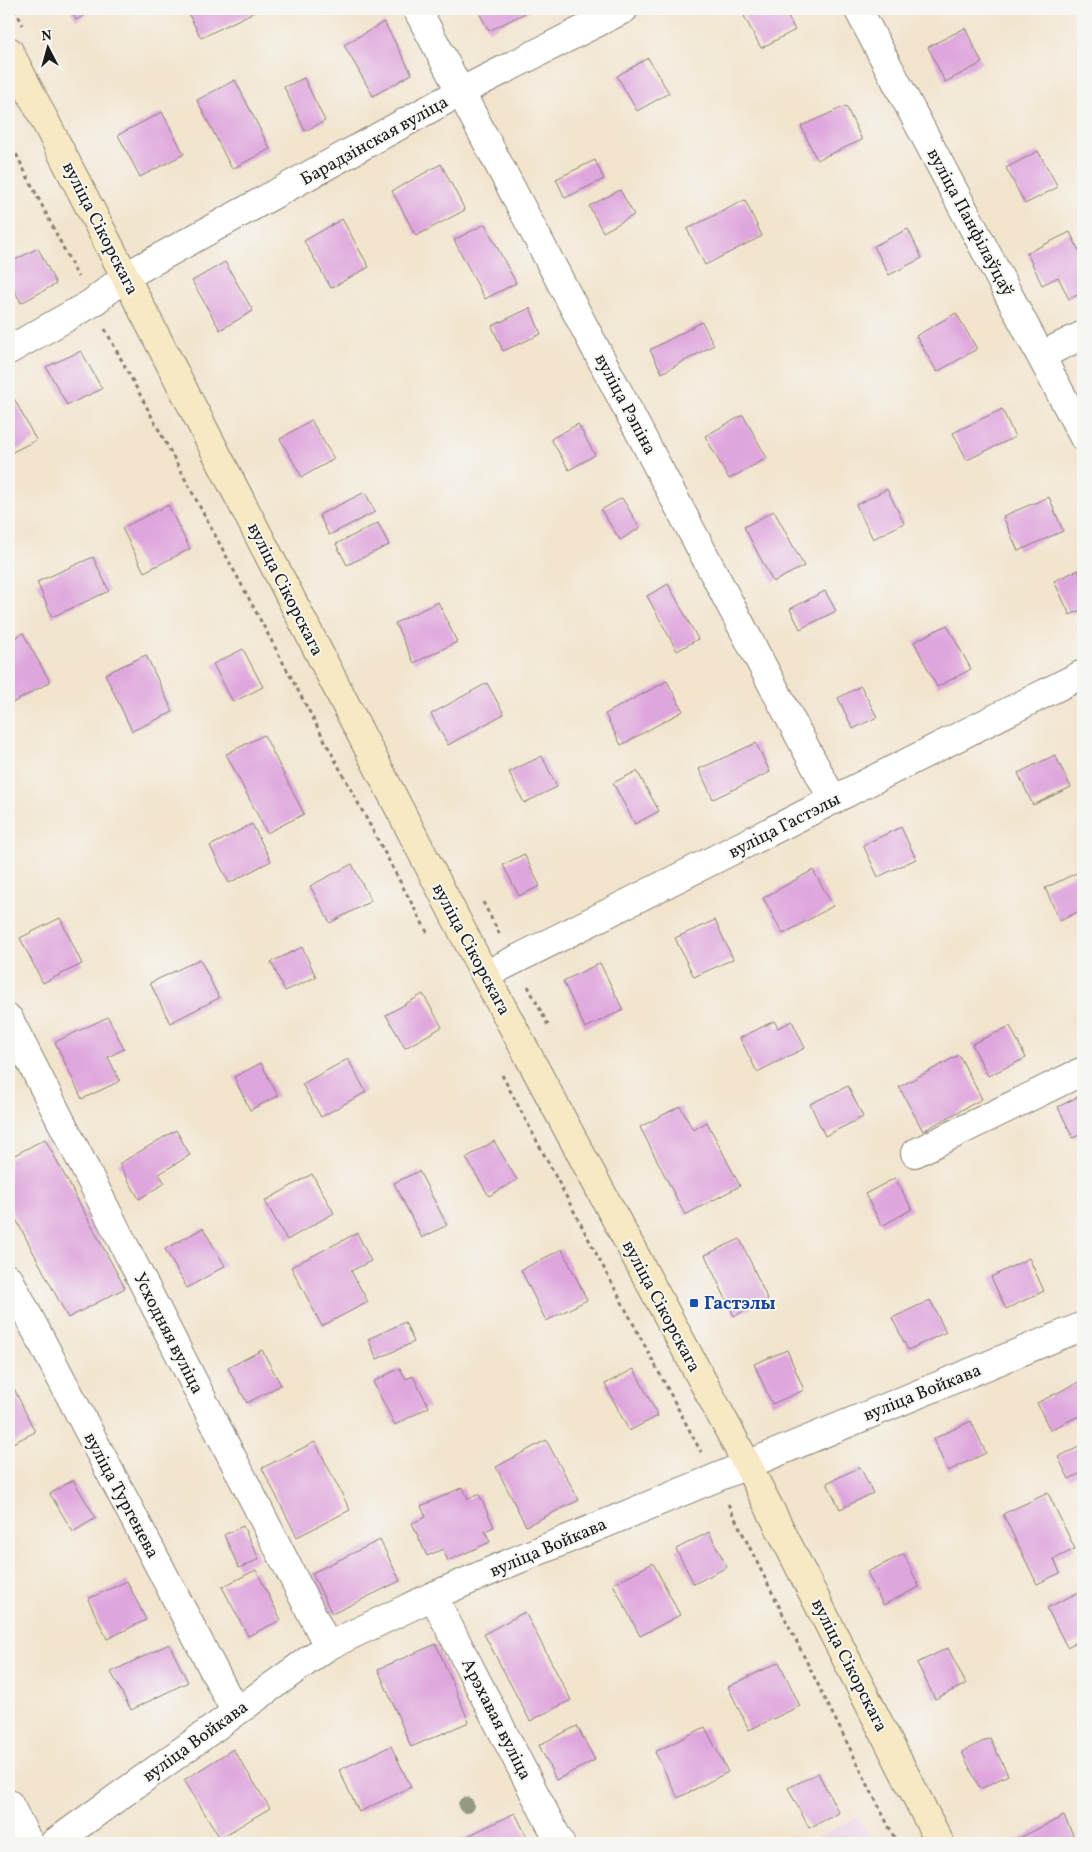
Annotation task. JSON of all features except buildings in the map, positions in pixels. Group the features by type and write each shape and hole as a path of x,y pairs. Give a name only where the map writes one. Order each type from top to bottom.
{"street":[{"name":"вуліца Рэпіна","path":"417,9 462,91 833,800"},
{"name":"Барадзінская вуліца","path":"9,350 92,303 126,276 462,91 624,9"},
{"name":"вуліца Панфілаўцаў","path":"858,9 1083,436"},
{"name":"вуліца Сікорскага","path":"9,51 485,975 747,1464 940,1843"},
{"path":"1042,355 1083,334"},
{"name":"вуліца Гастэлы","path":"485,975 1083,674"},
{"name":"Усходняя вуліца","path":"9,1019 328,1646"},
{"path":"915,1153 1083,1071"},
{"name":"вуліца Тургенева","path":"9,1279 235,1711"},
{"name":"вуліца Войкава","path":"54,1843 235,1711 328,1646 433,1596 1083,1326"},
{"name":"Арэхавая вуліца","path":"433,1596 560,1843"},
{"path":"9,1804 29,1843"}],"path":[{"path":"9,140 92,303 429,936"},
{"path":"499,1068 715,1478 897,1843"}],"shaded area":[{"path":"858,1817 872,1843 806,1843"}],"place":[{"name":"Гастэлы","path":"694,1303"}]}
